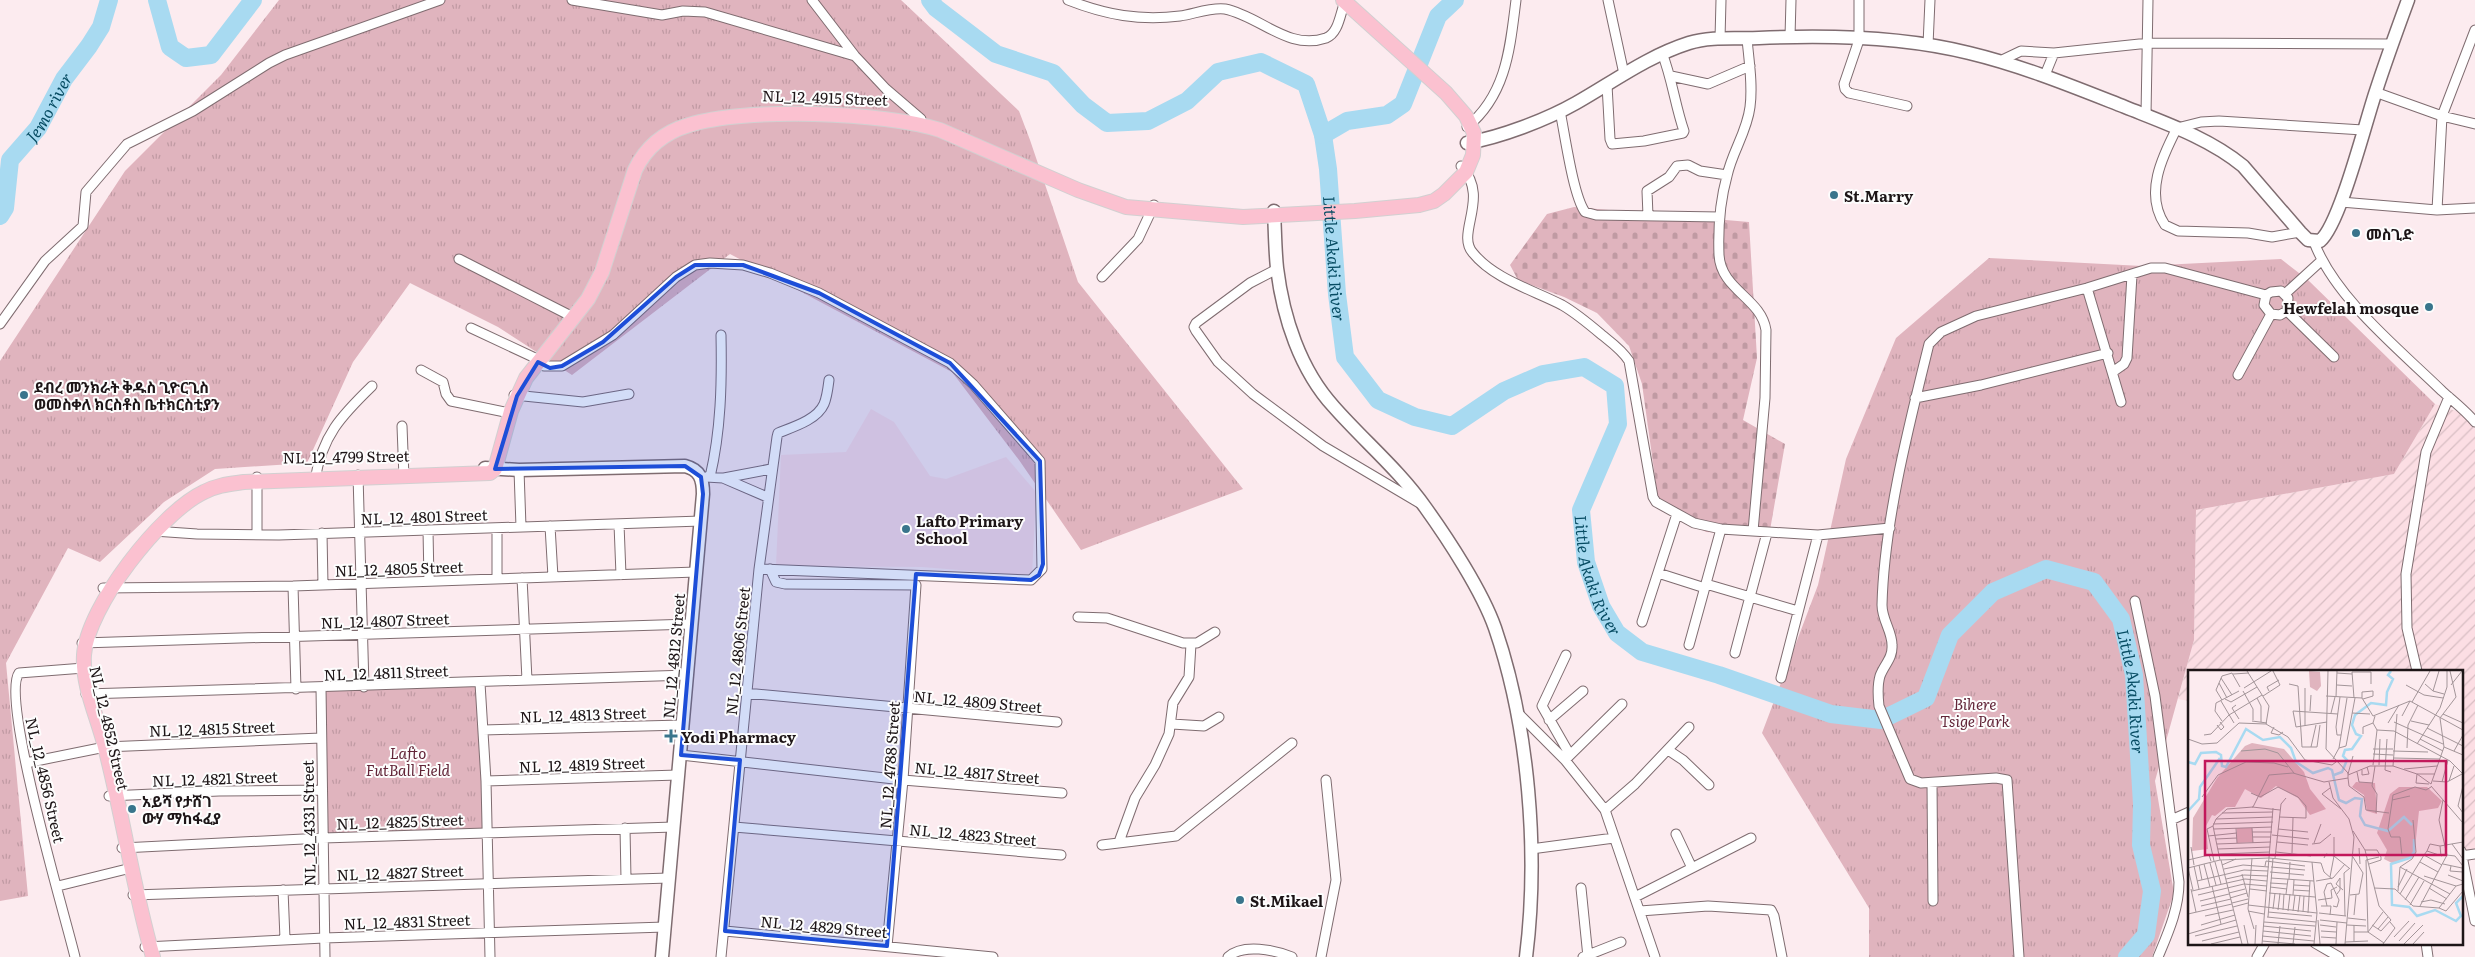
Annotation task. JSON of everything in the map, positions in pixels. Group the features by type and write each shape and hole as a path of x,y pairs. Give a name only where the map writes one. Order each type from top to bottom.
{"main road":[{"path":"1341,2 1431,84 1453,110 1470,134 1463,169"},
{"name":"NL_12_4915 Street","path":"490,469 490,457 514,395 535,360 583,297 598,270 634,160 646,144 668,128 703,116 742,111 838,110 921,119 1118,198 1153,208"},
{"name":"NL_12_4915 Street","path":"535,360 588,299 596,286 607,261 635,170 642,157 660,139 688,125 706,120 743,116 801,115 864,118 920,125 940,130 1116,204 1153,208 1274,213 1355,208 1430,195 1463,169"},
{"name":"NL_12_4799 Street","path":"201,489 257,478 404,474 490,469"},
{"name":"NL_12_4852 Street","path":"148,952 112,796 103,747 81,668 83,642 106,588 153,531 193,498 201,489"}],"street":[{"path":"0,324 44,261 83,226 86,192 127,144 193,111 285,55 440,0"},
{"path":"572,0 662,15 693,11 713,13 855,56"},
{"path":"812,0 855,56 886,89 921,119"},
{"path":"1068,0 1092,10 1135,19 1152,19 1227,10 1283,35 1301,40 1319,39 1331,35 1336,26 1341,2"},
{"path":"1470,134 1507,67 1516,0"},
{"path":"1608,0 1624,74"},
{"path":"1720,39 1721,0"},
{"path":"1790,37 1791,0"},
{"path":"1859,0 1859,40 1844,84 1845,89 1849,93 1907,106"},
{"path":"1928,45 1930,0"},
{"path":"2146,116 2149,43 2148,0"},
{"path":"2314,242 2325,237 2341,202 2375,92 2408,0"},
{"path":"2437,210 2442,116 2475,30"},
{"path":"1470,134 1560,111 1662,53 1692,42 1720,39 1790,37 1859,40 1928,45 2000,61 2045,76 2177,128 2233,157 2244,166 2300,232 2314,242 2321,261 2346,294 2475,422"},
{"path":"1747,38 1750,66 1750,107 1746,126 1727,175 1720,217 1719,256 1722,270 1727,280 1758,309 1765,321 1766,398 1753,531"},
{"path":"2000,61 2021,51 2054,53 2149,43 2391,44"},
{"path":"1607,85 1610,142 1614,144 1644,141 1684,132 1671,76 1662,53"},
{"path":"2045,76 2054,53"},
{"path":"1671,76 1708,84 1750,66"},
{"path":"2375,92 2442,116 2475,124"},
{"path":"1560,111 1571,166 1581,206 1585,212 1596,215 1720,217"},
{"path":"2177,128 2202,122 2219,121 2363,130"},
{"path":"2177,128 2160,163 2156,187 2158,210 2165,225 2183,232 2248,233 2272,236 2300,232"},
{"path":"1648,216 1648,192 1669,177 1677,166 1688,165 1703,171 1727,175"},
{"path":"1463,169 1474,191 1468,236 1470,249 1473,254 1494,270 1583,319 1625,355 1629,361 1638,401 1653,497 1656,502 1699,525 1721,529 1818,535 1890,528"},
{"path":"2341,202 2437,210 2475,208"},
{"path":"1102,277 1138,239 1153,208"},
{"path":"1274,213 1277,269 1285,309 1308,373 1333,406 1389,462 1425,507 1481,596 1495,627 1516,711 1526,772 1531,849 1529,932 1526,957"},
{"path":"459,259 569,315"},
{"path":"2286,294 2321,261"},
{"path":"471,328 550,368 562,366 613,335 676,277 695,266 710,263 743,265 770,273 819,293 950,363 973,384 1040,461 1042,469 1042,568 1031,580 759,569"},
{"path":"2019,957 2007,780 1996,778 1921,783 1910,778 1880,706 1878,694 1880,677 1890,657 1892,643 1884,620 1882,605 1890,528 1915,398 1929,344 1941,332 1976,316 2087,288 2151,268 2165,268 2266,295 2276,291 2286,294"},
{"path":"1277,269 1250,283 1196,322 1194,327 1196,332 1218,362 1252,394 1323,446 1425,507"},
{"path":"2114,371 2124,364 2127,358 2132,275"},
{"path":"2087,288 2114,371 2121,402"},
{"path":"2266,295 2264,305 2271,314 2280,315 2287,311 2289,302 2286,294"},
{"path":"2287,311 2334,357"},
{"path":"2238,375 2271,314"},
{"path":"706,477 720,404 721,335"},
{"path":"1915,398 1982,385 2108,353"},
{"path":"421,370 443,382 448,399 455,403 506,413"},
{"name":"NL_12_4806 Street","path":"722,957 746,693 771,469 778,433 796,426 820,409 824,404 830,380"},
{"path":"315,476 329,434 342,415 372,386"},
{"path":"514,395 583,402 629,394"},
{"path":"2417,670 2408,628 2406,574 2426,452 2448,397"},
{"path":"402,426 404,474"},
{"name":"NL_12_4799 Street","path":"490,469 684,466 694,469 706,477 723,478 767,497"},
{"path":"723,478 771,469"},
{"path":"519,470 520,527"},
{"path":"358,475 364,687"},
{"name":"NL_12_4812 Street","path":"662,957 700,521 706,477"},
{"path":"257,478 257,535"},
{"path":"1642,622 1677,514"},
{"name":"NL_12_4801 Street","path":"153,531 257,535 700,521"},
{"path":"619,524 621,575"},
{"path":"550,526 553,577"},
{"path":"497,528 497,578"},
{"path":"1689,645 1721,529"},
{"path":"428,530 429,581"},
{"path":"1735,653 1767,532"},
{"path":"322,533 323,585"},
{"path":"1781,678 1818,535"},
{"name":"NL_12_4788 Street","path":"770,570 776,582 785,584 916,585 908,708 887,946"},
{"name":"NL_12_4805 Street","path":"106,588 292,586 696,572"},
{"path":"1658,573 1798,611"},
{"path":"522,578 527,680"},
{"path":"292,586 296,689"},
{"path":"2135,601 2156,696 2179,892 2170,929 2158,957"},
{"path":"1078,618 1106,618 1191,644 1215,632"},
{"name":"NL_12_4807 Street","path":"83,642 691,624"},
{"path":"1119,842 1134,798 1164,749 1172,724 1173,703 1189,677 1191,644"},
{"path":"1566,655 1544,700 1544,711 1568,757 1604,810 1640,911 1654,957"},
{"name":"NL_12_4856 Street","path":"75,957 26,763 19,730 15,695 16,677 19,673 24,671 81,668"},
{"name":"NL_12_4811 Street","path":"87,694 364,687 688,675"},
{"path":"480,682 486,781 490,957"},
{"name":"NL_12_4331 Street","path":"320,688 324,957"},
{"path":"1549,720 1583,691"},
{"name":"NL_12_4809 Street","path":"746,693 1057,722"},
{"path":"1568,757 1622,704"},
{"path":"1516,711 1568,757"},
{"path":"1172,724 1204,726 1219,717"},
{"name":"NL_12_4813 Street","path":"484,730 683,725"},
{"path":"1604,810 1635,784 1688,727"},
{"name":"NL_12_4815 Street","path":"26,763 103,747 321,738"},
{"path":"1102,845 1176,836 1292,743"},
{"path":"1668,750 1683,760 1709,785"},
{"name":"NL_12_4817 Street","path":"681,755 740,760 902,780 1062,793"},
{"name":"NL_12_4819 Street","path":"486,781 678,775"},
{"path":"1321,957 1336,880 1326,780"},
{"path":"1932,783 1933,901"},
{"name":"NL_12_4821 Street","path":"112,796 322,790"},
{"path":"2172,820 2188,812"},
{"name":"NL_12_4825 Street","path":"124,848 323,838 674,827"},
{"path":"625,828 626,879"},
{"name":"NL_12_4823 Street","path":"734,828 1060,855"},
{"path":"1676,834 1692,868"},
{"path":"1531,849 1614,838"},
{"path":"1635,897 1751,838"},
{"path":"2475,854 2462,855 2475,921"},
{"path":"58,886 129,868"},
{"name":"NL_12_4827 Street","path":"135,895 669,878"},
{"path":"1581,888 1586,956 1621,942"},
{"path":"283,890 285,940"},
{"path":"1640,911 1708,906 1771,910 1774,916 1782,957"},
{"name":"NL_12_4831 Street","path":"148,952 324,938 665,927"},
{"name":"NL_12_4829 Street","path":"724,931 887,946 921,953 993,957"},
{"path":"2257,957 2264,944"},
{"path":"2317,944 2339,957"},
{"path":"2426,944 2428,957"},
{"path":"1228,957 1238,951 1251,949 1292,957"}],"highlighted area":[{"path":"695,265 743,265 819,293 950,363 1040,461 1043,564 1039,575 1031,580 916,574 887,946 725,931 740,760 681,755 703,494 701,477 685,466 495,469 517,396 538,362 550,368 562,366 603,342 676,277"}],"shaded area":[{"path":"2435,404 2459,412 2475,429 2475,851 2462,855 2462,670 2188,670 2188,701 2178,699 2194,640 2196,510 2394,474"},
{"name":"Lafto Primary School","path":"871,409 894,422 930,476 946,479 1006,457 1036,492 1032,576 922,567 776,566 781,455 846,452"}],"green space":[{"path":"279,0 901,0 1019,111 1078,282 1243,489 1081,550 1019,460 952,372 730,254 572,375 498,327 410,283 353,362 307,463 215,469 164,502 100,562 68,548 6,663 28,896 0,901 0,361 125,171 221,75"},
{"path":"1574,207 1749,222 1757,358 1743,420 1785,444 1769,536 1706,532 1659,506 1642,384 1629,346 1597,313 1564,297 1518,280 1510,265 1547,214"},
{"name":"Bihere Tsige Park","path":"1989,258 2142,266 2281,259 2308,280 2435,404 2394,474 2196,510 2194,640 2155,781 2174,893 2152,957 1869,957 1869,908 1762,733 1818,585 1846,459 1896,338"},
{"name":"Lafto FutBall Field","path":"479,683 487,833 323,840 322,688"}],"waterway":[{"name":"Jemo river","path":"0,216 5,208 10,160 38,128 64,79 101,27 109,0"},
{"name":"Little Akaki River","path":"157,0 170,47 186,58 211,55 253,0"},
{"name":"Little Akaki River","path":"930,0 936,8 996,54 1053,73 1083,105 1107,123 1148,121 1187,101 1218,72 1261,62 1306,84 1323,135 1328,169 1337,294 1345,357 1378,400 1415,417 1452,426 1504,391 1543,374 1584,367 1615,386 1618,424 1581,510 1586,562 1601,606 1617,633 1642,652 1719,675 1831,714 1881,720 1926,698 1950,635 1993,592 2046,569 2094,582 2121,619 2134,675 2142,804 2141,845 2152,891 2146,935 2127,957"},
{"path":"1323,135 1347,121 1387,115 1403,104 1438,16 1455,0"}],"place":[{"name":"St.Marry","path":"1834,195"},
{"name":"መስጊድ","path":"2356,233"},
{"name":"Hewfelah mosque","path":"2429,307"},
{"name":"ደብረ መንክራት ቅዱስ ጊዮርጊስ ወመስቀለ ክርስቶስ ቤተክርስቲያን","path":"24,395"},
{"name":"Lafto Primary School","path":"906,529"},
{"name":"Yodi Pharmacy","path":"671,736"},
{"name":"አይሻ የታሸገ ውሃ ማከፋፈያ","path":"132,809"},
{"name":"St.Mikael","path":"1240,900"}]}
